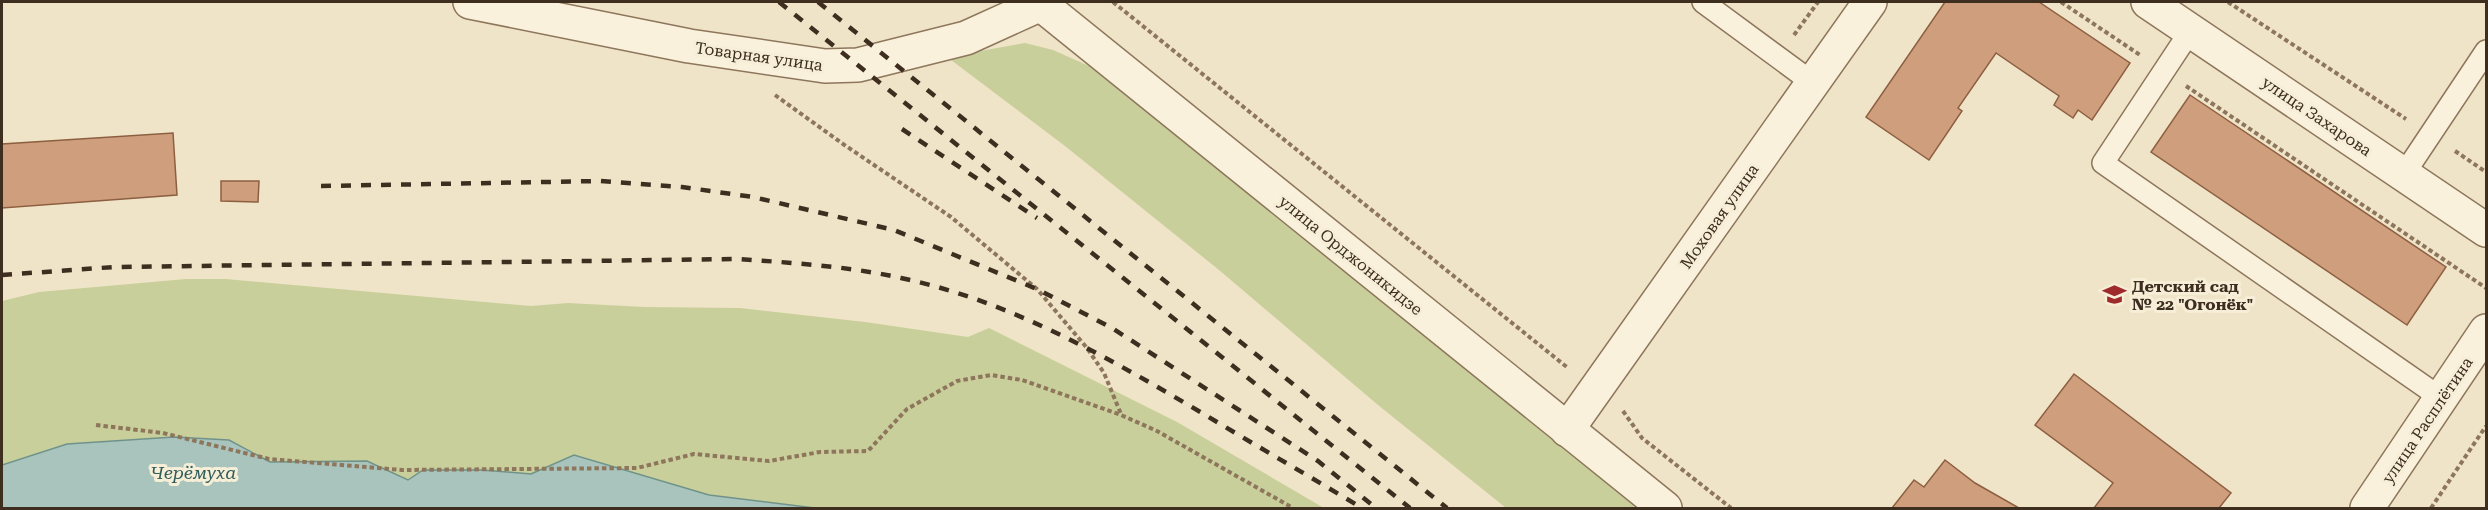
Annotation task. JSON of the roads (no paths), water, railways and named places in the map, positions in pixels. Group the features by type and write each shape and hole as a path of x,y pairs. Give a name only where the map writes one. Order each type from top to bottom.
{"street":[{"name":"Товарная улица","path":"470,2 689,46 825,66 858,65 966,38 1040,3"},
{"name":"Моховая улица","path":"1567,430 1609,395 1813,83 1870,2"},
{"name":"улица Захарова","path":"2148,2 2487,230"},
{"name":"улица Орджоникидзе","path":"1040,3 1665,508"},
{"name":"улица Расплётина","path":"2367,508 2487,331"}],"lane":[{"path":"1703,2 1813,83"},
{"path":"2191,30 2103,163 2441,398"},
{"path":"2404,174 2487,51"}],"water":[{"name":"Черёмуха","path":"174,437 229,440 270,462 367,461 408,480 423,470 482,470 531,474 574,455 709,495 815,508 2,508 2,465 67,444"}],"railway":[{"path":"779,2 1410,508"},
{"path":"818,2 1447,508"},
{"path":"902,129 1037,218"},
{"path":"321,186 600,181 682,187 753,197 894,230 1037,289 1112,328 1318,461 1376,508"},
{"path":"2,275 114,267 739,259 820,265 881,274 941,288 981,301 1057,333 1166,392 1362,508"}],"place":[{"name":"Детский сад № 22 \"Огонёк\"","path":"2114,295"}]}
